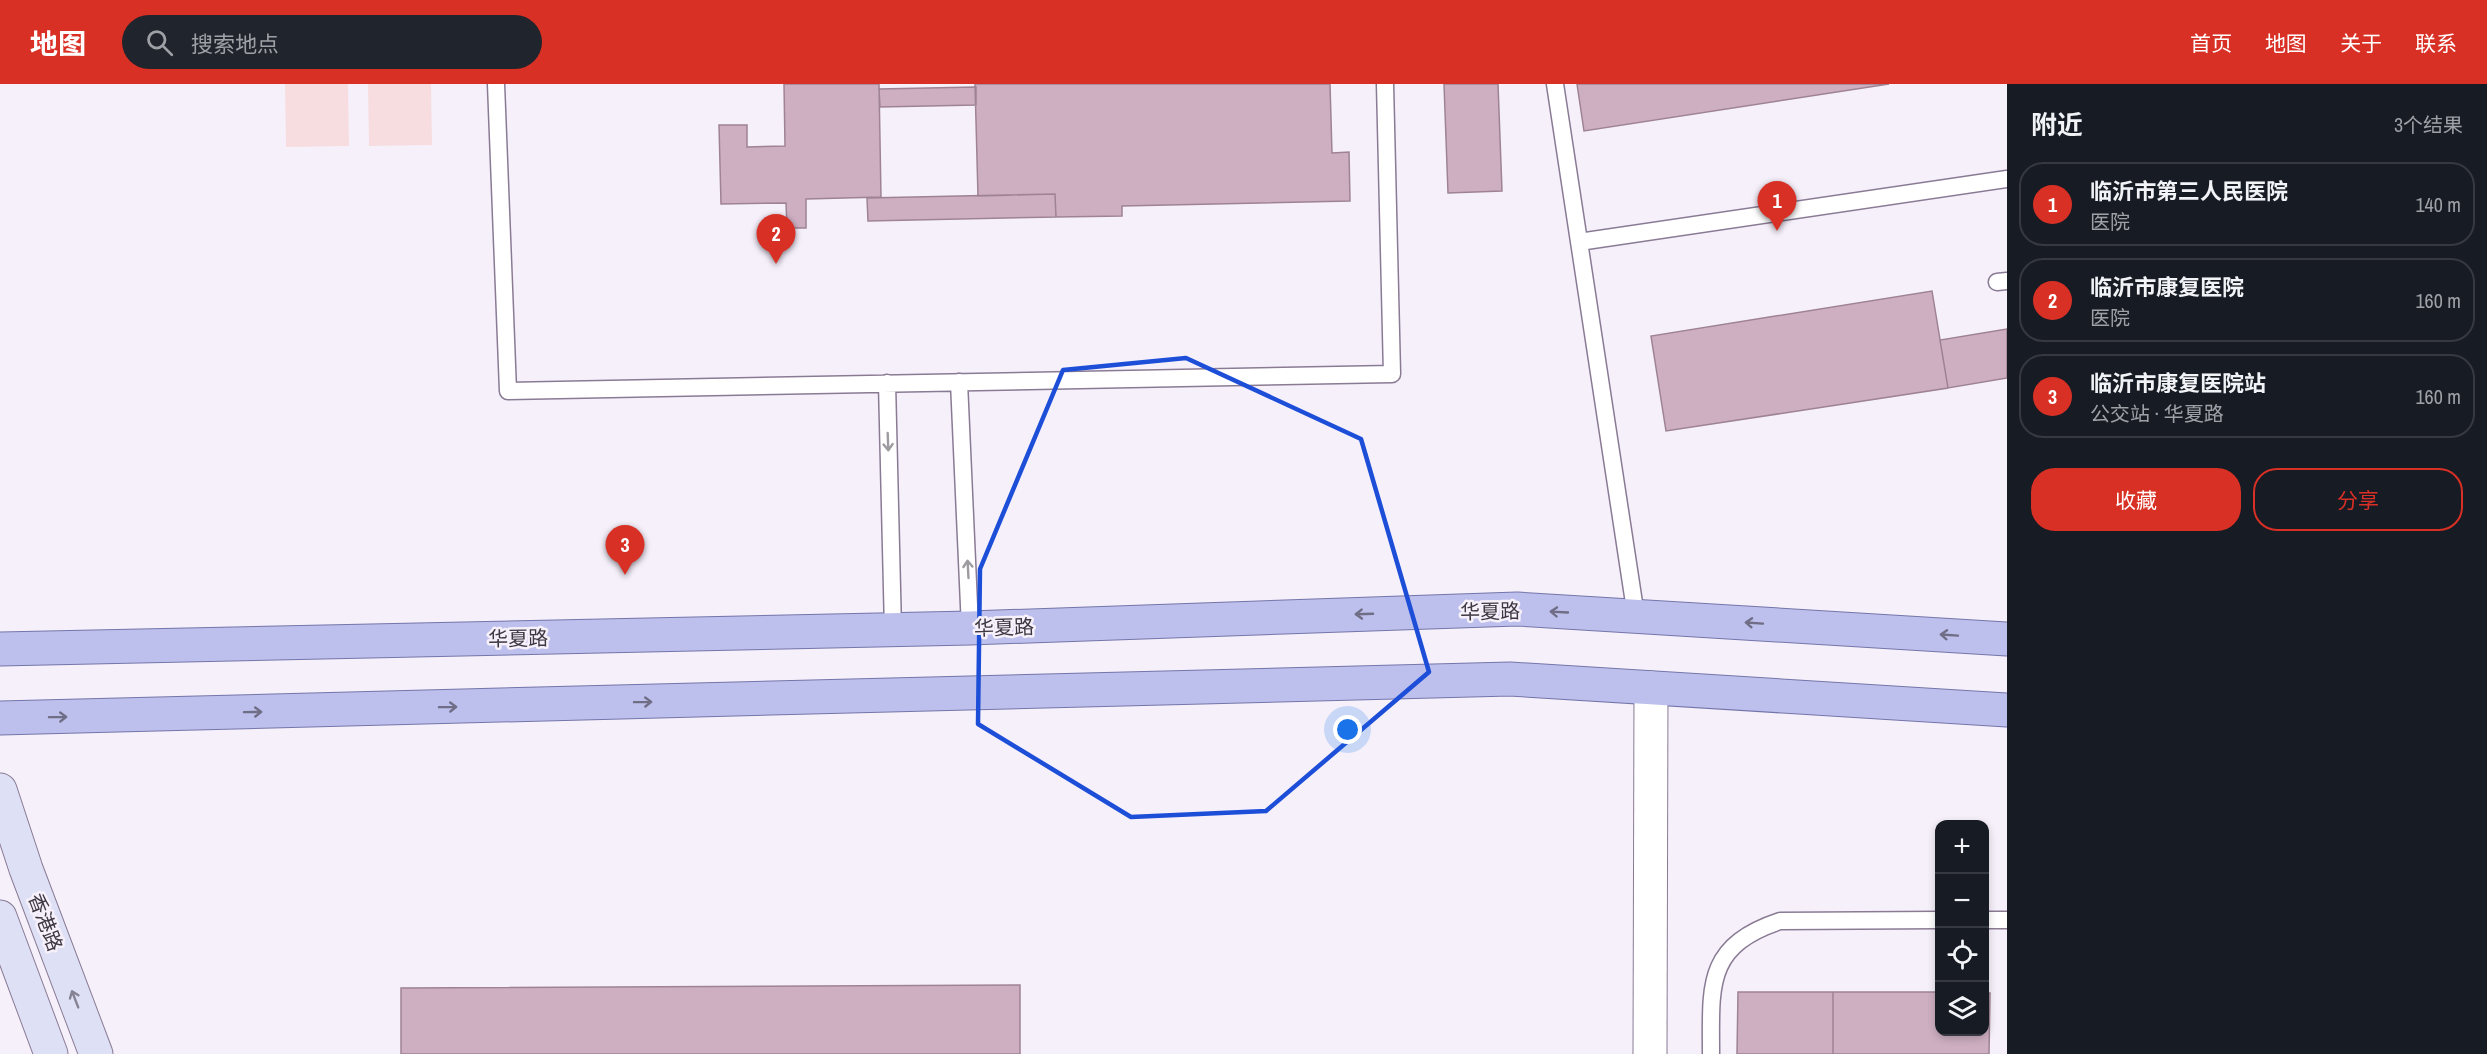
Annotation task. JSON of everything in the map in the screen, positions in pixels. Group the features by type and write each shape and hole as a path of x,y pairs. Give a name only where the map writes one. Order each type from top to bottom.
{"main road":[{"name":"华夏路","path":"0,649 970,628 1517,609 2007,639"},
{"path":"0,718 1510,679 2007,710"},
{"name":"香港路","path":"0,790 26,869 96,1054"},
{"name":"香港路","path":"0,917 51,1054"}],"street":[{"path":"1650,1054 1651,688"}],"lane":[{"path":"496,84 508,391 1392,374 1385,84"},
{"path":"1555,84 1636,616"},
{"path":"1579,242 2007,179"},
{"path":"959,382 970,628"},
{"path":"887,383 893,630"},
{"path":"1711,1054 1711,987 1720,964 1734,945 1756,929 1780,921 1935,920"},
{"path":"1989,920 2007,920"}],"highlighted area":[{"path":"1186,358 1361,439 1429,672 1266,811 1131,817 978,724 980,569 1063,370"}],"shaded area":[{"path":"285,84 348,84 349,146 286,147"},
{"path":"368,84 431,84 432,145 369,146"}],"building":[{"path":"784,84 879,84 881,197 806,199 806,228 787,228 786,203 721,204 719,125 747,125 747,147 785,146"},
{"path":"975,84 1330,84 1332,153 1349,152 1350,201 1122,206 1122,216 1056,217 1055,194 978,196"},
{"path":"1444,84 1498,84 1502,191 1448,193"},
{"path":"1577,84 1889,84 1584,131"},
{"path":"976,87 976,105 880,107 879,89"},
{"path":"1055,194 1056,217 868,221 867,198"},
{"path":"1932,291 1948,388 1666,431 1651,336"},
{"path":"2007,329 2007,378 1948,388 1940,340"},
{"path":"1020,985 1020,1054 401,1054 401,988"},
{"path":"1738,992 1833,992 1833,1054 1737,1054"},
{"path":"1833,992 1935,992 1935,1036 1989,1036 1990,993 1989,1054 1833,1054"}],"place":[{"name":"临沂市第三人民医院","path":"1777,231"},
{"name":"临沂市康复医院","path":"776,264"},
{"name":"临沂市康复医院站","path":"625,575"}]}
